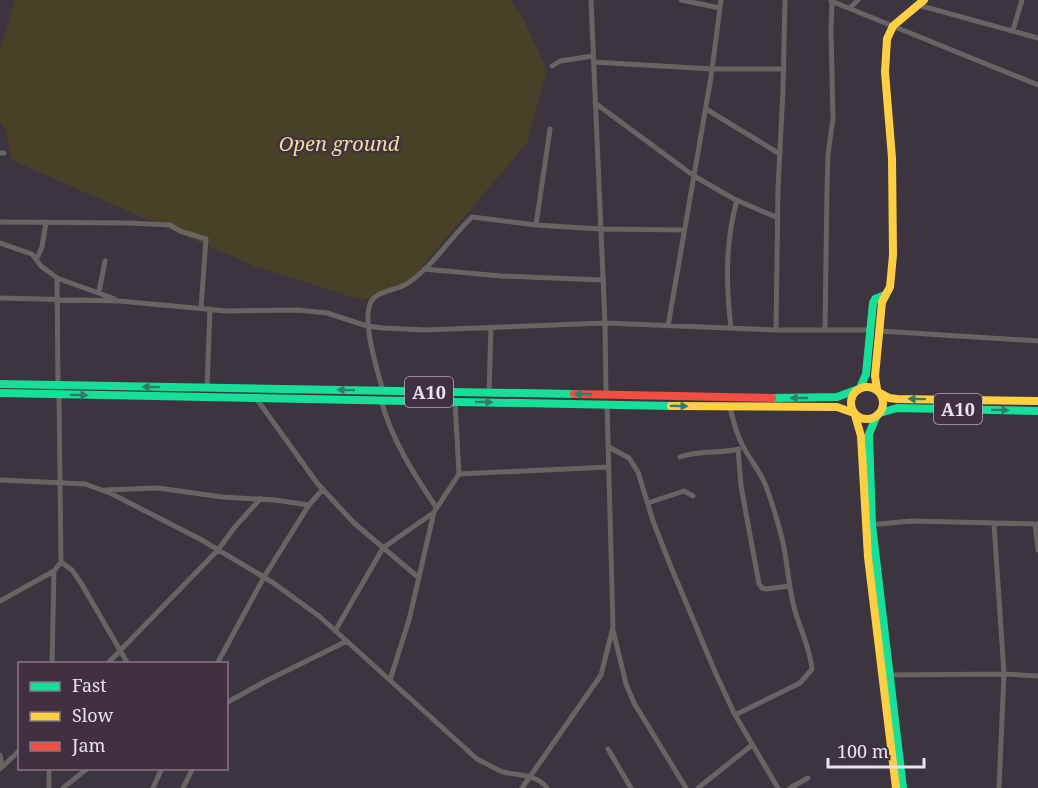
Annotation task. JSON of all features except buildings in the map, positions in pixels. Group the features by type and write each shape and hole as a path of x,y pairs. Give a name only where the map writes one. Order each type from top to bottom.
{"main road":[{"path":"869,525 869,434 883,403 874,376 882,302 890,287 893,255 892,158 885,72 887,39 893,26 921,3"},
{"path":"885,295 875,298 866,374 850,399 850,405 861,436 896,788"},
{"name":"A10","path":"0,384 489,394 837,397 867,386 889,398 897,399 1038,401"},
{"name":"A10","path":"0,393 837,407 866,419 897,408 1038,411"},
{"path":"886,675 903,788"}],"street":[{"path":"591,0 605,323 613,627 626,684 634,703 686,788"},
{"path":"681,0 720,8"},
{"path":"668,326 706,109 721,0"},
{"path":"776,330 785,0"},
{"path":"850,8 858,0"},
{"path":"1013,30 1022,0"},
{"path":"825,330 827,181 833,119 831,1 1038,85"},
{"path":"921,3 1038,38"},
{"path":"552,66 560,62 593,59 712,69 784,69"},
{"path":"595,103 694,176 737,200 778,218"},
{"path":"706,109 780,154"},
{"path":"536,225 550,129"},
{"path":"731,328 727,292 728,245 737,200"},
{"path":"383,391 367,326 370,303 375,297 407,284 424,269 471,217 536,225 601,229 685,230"},
{"path":"0,222 170,225 180,231 206,239 201,308"},
{"path":"37,258 42,247 46,222"},
{"path":"0,243 32,254 41,266 57,278 119,301"},
{"path":"99,292 105,261"},
{"path":"424,269 501,276 603,280"},
{"path":"0,601 54,571 61,562 57,278"},
{"path":"0,298 57,298 210,309 327,313 367,326 425,330 605,323 776,330 870,330"},
{"path":"207,388 210,309"},
{"path":"489,394 491,327"},
{"path":"880,331 1038,341"},
{"path":"250,389 323,489 354,524 419,578"},
{"path":"381,400 397,445 435,509 409,620 390,680"},
{"path":"335,631 383,548 435,509 459,474 455,402"},
{"path":"730,407 740,448 741,486 759,584 766,590 789,586"},
{"path":"609,447 629,458 638,472 671,567 735,715 776,787"},
{"path":"680,457 692,453 740,448"},
{"path":"735,715 800,683 812,669 811,656 795,612 789,586 784,547 765,484 756,466 740,448"},
{"path":"459,474 609,467"},
{"path":"0,485 0,480 85,484 155,515 264,577 319,616 477,759 501,771 530,776 547,788"},
{"path":"102,490 158,488 309,505"},
{"path":"218,662 264,577 309,505 323,489"},
{"path":"648,503 684,491 693,496"},
{"path":"108,662 218,550 260,499"},
{"path":"869,525 911,521 1036,524 1038,550"},
{"path":"994,524 1004,674 999,788"},
{"path":"61,562 72,570 81,583 127,662"},
{"path":"52,662 54,571"},
{"path":"522,788 601,675 613,627"},
{"path":"228,702 346,641"},
{"path":"886,675 1038,676"},
{"path":"698,788 752,746"},
{"path":"608,749 631,788"},
{"path":"1,768 18,752"},
{"path":"0,755 1,768"},
{"path":"49,770 49,788"},
{"path":"63,788 86,770"},
{"path":"153,788 161,770"},
{"path":"183,788 192,770"},
{"path":"790,788 808,778"}],"green space":[{"name":"Open ground","path":"15,0 510,0 522,16 547,70 527,143 403,289 362,300 254,266 11,160 6,131 0,121 0,50"}],"traffic: fast":[{"path":"860,388 866,374 873,303 875,299 885,295"},
{"path":"0,384 574,394"},
{"path":"772,398 837,397 856,390"},
{"path":"0,393 671,406"},
{"path":"880,413 897,408 1038,411"},
{"path":"877,415 869,434 872,525 903,788"}],"traffic: slow":[{"path":"877,389 875,376 882,302 890,287 893,255 892,158 885,72 887,39 893,26 924,0"},
{"path":"867,387 879,391 883,403 879,415 867,419 855,415 851,403 855,391 867,387"},
{"path":"880,393 897,399 1038,401"},
{"path":"671,406 837,407 854,413"},
{"path":"855,415 861,436 868,557 896,788"}],"traffic: jam":[{"path":"574,394 772,398"}]}
